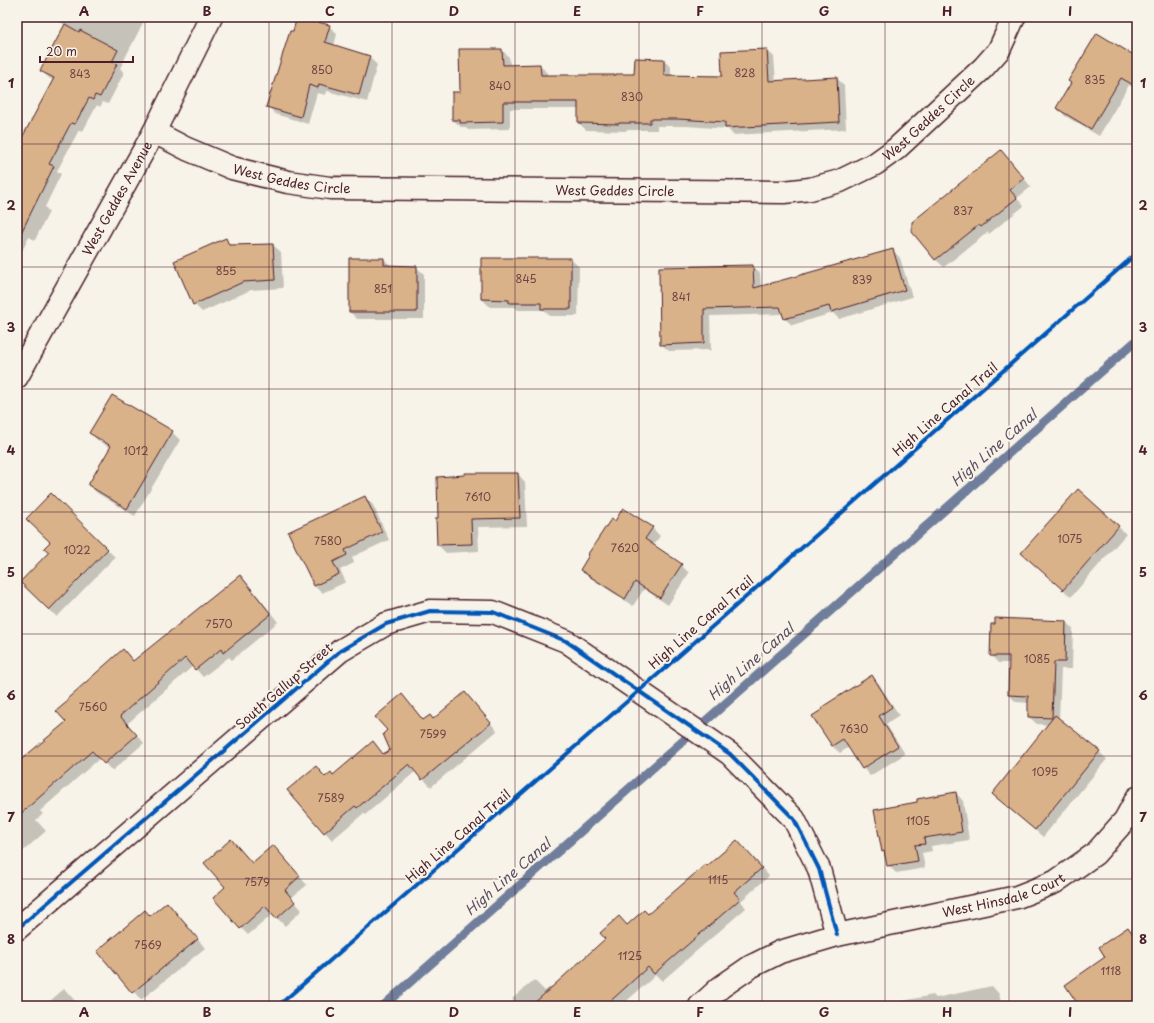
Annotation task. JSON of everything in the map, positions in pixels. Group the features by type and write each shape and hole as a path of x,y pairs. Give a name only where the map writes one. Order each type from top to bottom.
{"street":[{"name":"West Geddes Avenue","path":"17,377 154,132 212,17"},
{"name":"West Geddes Circle","path":"154,132 187,149 232,168 288,182 330,188 784,192 810,189 840,181 875,164 896,149 983,68 999,50 1014,17"},
{"name":"South Gallup Street","path":"17,929 340,651 386,624 430,610 493,612 566,640 730,754 794,819 819,869 837,935"},
{"name":"West Hinsdale Court","path":"700,1006 721,987 750,967 780,952 837,935 1017,897 1055,882 1095,854 1125,820 1137,798"}],"building":[{"path":"297,17 330,25 325,42 370,56 359,95 319,84 318,88 309,85 301,117 266,107 290,31 293,31"},
{"path":"65,24 79,32 80,30 118,50 112,62 117,64 100,97 95,95 93,100 89,98 75,124 71,123 49,164 54,166 17,241 17,147 54,78 40,71"},
{"path":"1097,33 1137,57 1137,87 1121,78 1091,129 1056,108 1071,83 1068,81"},
{"path":"459,49 502,49 503,65 540,64 541,75 634,74 635,58 664,59 664,75 722,76 721,51 767,49 769,81 837,77 839,122 725,128 725,122 678,119 650,119 650,123 578,123 578,102 503,102 503,122 460,123 460,120 452,120 452,92 460,92"},
{"path":"1001,150 1024,178 1010,190 1017,198 981,227 979,225 935,260 912,232 912,222"},
{"path":"226,238 229,245 273,244 275,280 243,282 193,305 174,261"},
{"path":"893,249 905,290 831,312 829,306 784,319 780,307 704,309 704,343 660,345 659,267 753,265 754,288"},
{"path":"349,258 384,258 384,265 417,266 417,312 349,312"},
{"path":"481,258 571,258 571,309 541,309 541,303 509,303 509,300 481,299"},
{"path":"112,395 173,431 127,509 88,485 111,446 89,433"},
{"path":"465,473 518,473 520,518 471,519 472,544 437,545 437,477 465,475"},
{"path":"1078,489 1119,526 1063,590 1021,553"},
{"path":"51,493 108,549 49,610 20,582 49,552 44,548 50,542 26,519"},
{"path":"365,496 382,532 345,550 347,555 333,562 339,574 314,586 288,532"},
{"path":"623,508 653,527 645,539 682,564 660,598 635,582 625,599 580,570 589,555 588,554 611,519 615,521"},
{"path":"240,575 271,614 223,653 221,649 195,670 185,658 120,716 137,735 104,764 92,751 17,817 17,763 66,722 56,711 68,701 67,699 123,649 133,661"},
{"path":"995,618 1066,621 1065,662 1054,662 1052,718 1028,717 1028,696 1008,695 1009,656 990,656 991,624 995,624"},
{"path":"872,675 892,707 879,716 898,746 862,769 843,739 832,746 812,716 823,709 822,707"},
{"path":"465,692 491,723 422,780 409,764 357,808 355,806 324,833 287,790 316,766 325,777 331,772 333,775 373,741 383,754 390,750 383,734 387,730 375,717 402,694 423,720 430,715 433,719"},
{"path":"1055,715 1100,751 1035,830 992,794"},
{"path":"956,792 962,832 924,838 925,844 915,845 918,861 887,866 884,851 882,852 874,810 917,802 917,799"},
{"path":"231,839 252,863 273,845 300,876 285,890 295,902 276,919 265,906 240,929 213,898 225,887 204,863"},
{"path":"737,840 762,868 734,892 740,899 654,974 648,967 605,1006 531,1006 605,939 600,933 619,916 627,925 644,910 648,914 706,864 707,866"},
{"path":"167,902 198,939 132,993 97,951 145,910 150,916"},
{"path":"1128,927 1137,940 1137,1006 1079,1006 1065,985 1105,957 1099,947"}],"waterway":[{"name":"High Line Canal","path":"383,1006 1137,340"}],"cycle path":[{"name":"High Line Canal Trail","path":"278,1006 1137,253"},
{"path":"17,929 340,651 386,624 430,611 493,612 566,641 730,754 794,819 819,869 837,935"}]}
